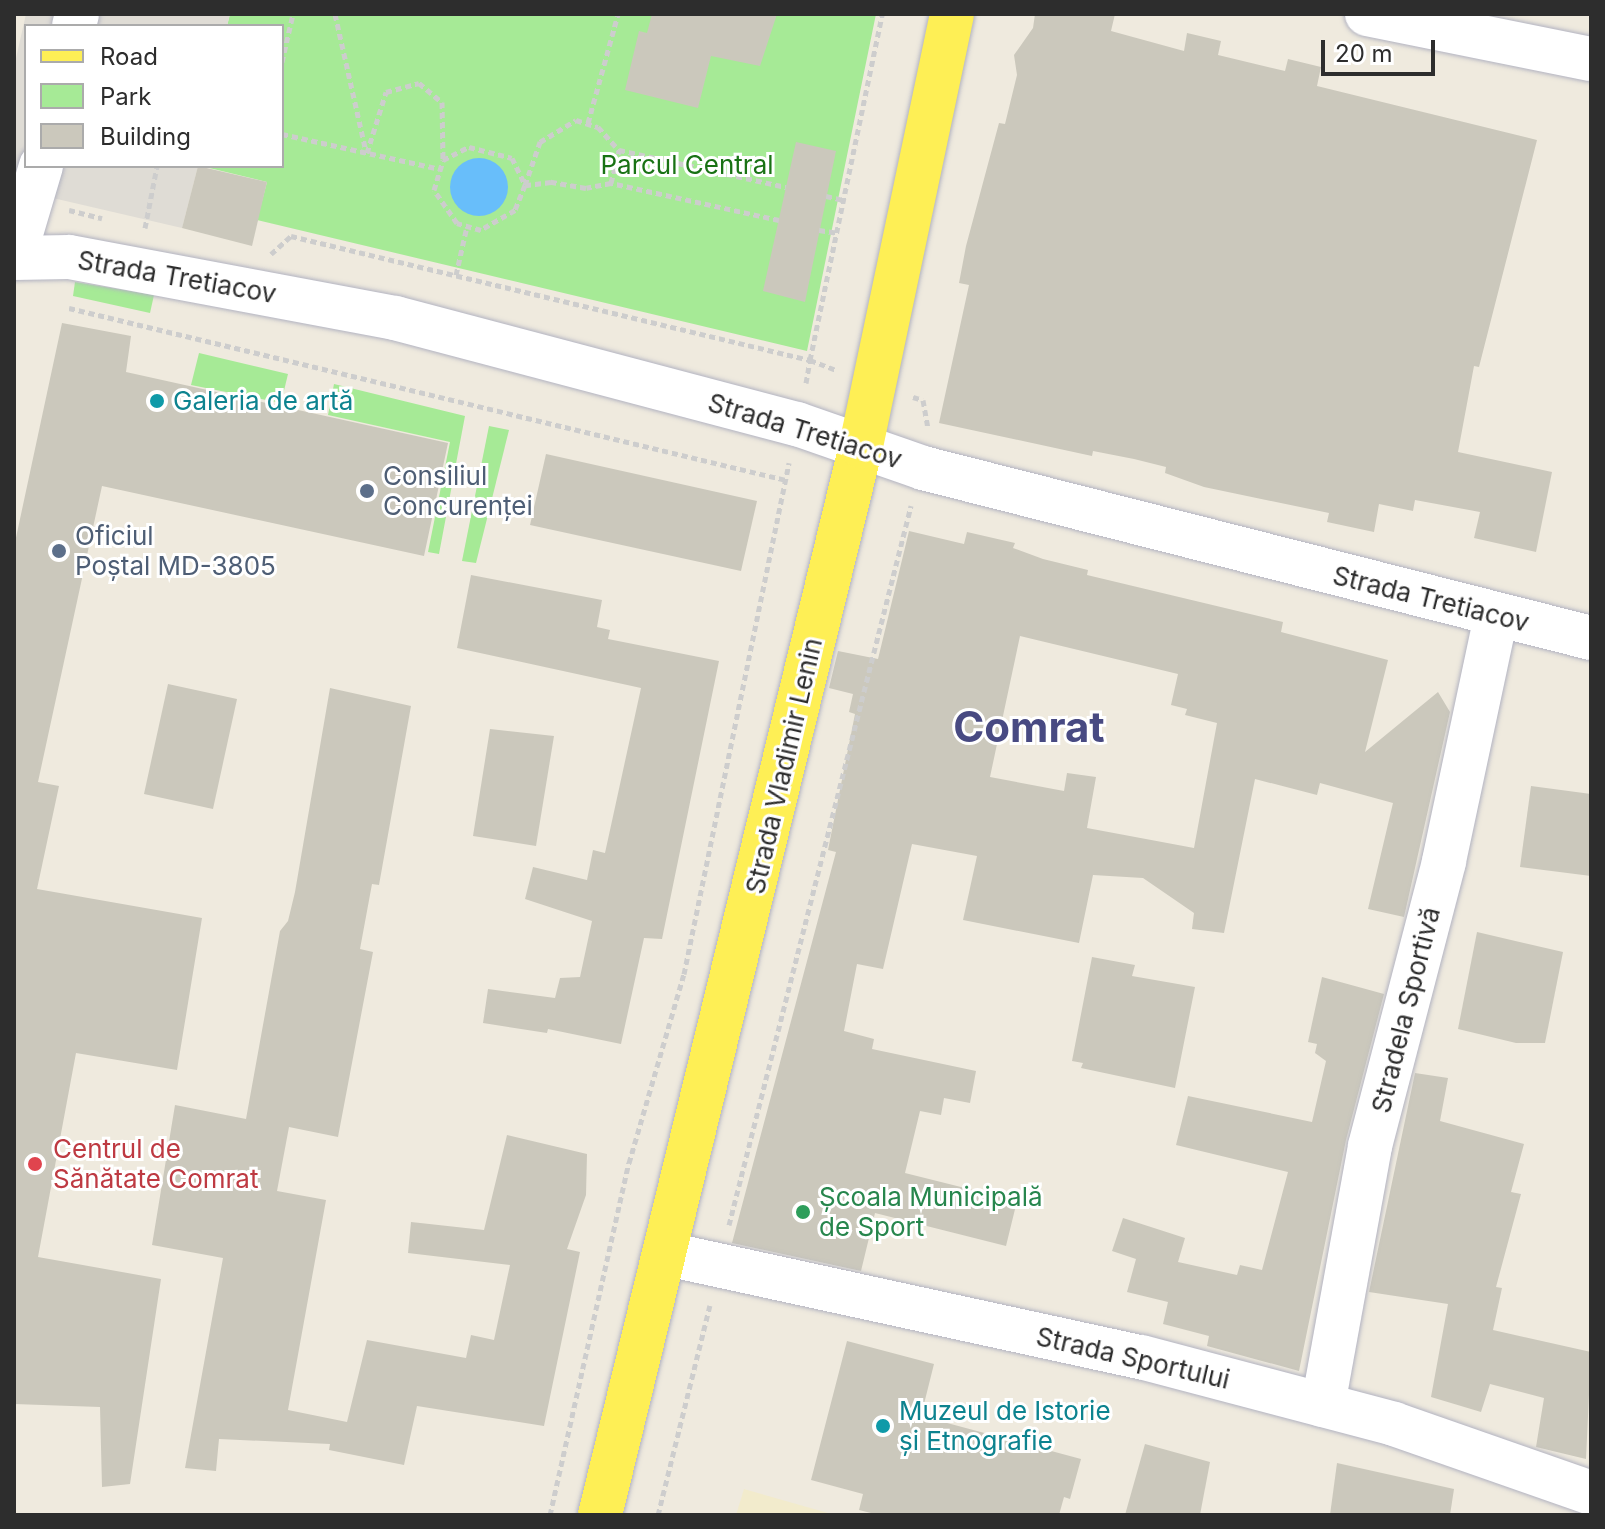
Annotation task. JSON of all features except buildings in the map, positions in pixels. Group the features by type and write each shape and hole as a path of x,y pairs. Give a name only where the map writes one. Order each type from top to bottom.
{"main road":[{"name":"Strada Vladimir Lenin","path":"600,1515 667,1254 861,446 952,14"}],"street":[{"path":"1367,14 1591,59"},
{"path":"14,257 40,168"},
{"name":"Strada Tretiacov","path":"14,257 69,257 395,318 797,424 923,468 1591,638"},
{"name":"Stradela Sportivă","path":"1323,1405 1370,1146 1444,861 1496,616"},
{"name":"Strada Sportului","path":"667,1254 1141,1357 1394,1424 1591,1493"}],"path":[{"path":"284,53 293,14"},
{"path":"335,14 367,153"},
{"path":"588,123 618,14"},
{"path":"268,256 291,236 810,360 882,14"},
{"path":"367,153 386,92 419,83 442,102 443,160 434,190 457,223 481,230 515,210 540,142 568,122 588,123 619,150 786,187"},
{"path":"284,134 440,169"},
{"path":"443,160 469,147 512,158 525,185"},
{"path":"611,183 619,150"},
{"path":"145,228 157,168"},
{"path":"525,185 551,182 586,188 611,183 779,220"},
{"path":"826,196 843,200"},
{"path":"68,210 114,220"},
{"path":"129,224 160,231"},
{"path":"456,275 467,226"},
{"path":"819,230 837,233"},
{"path":"69,308 786,480 684,974 629,1163 550,1515"},
{"path":"658,1515 907,510 916,499"}],"shaded area":[{"path":"26,14 230,14 228,24 24,24 24,168 197,168 182,228 14,189 14,67"},
{"path":"744,1489 835,1515 736,1515"}],"green space":[{"name":"Parcul Central","path":"230,14 876,14 807,351 257,220 267,182 209,168 284,168 284,24 228,24"},
{"path":"75,282 154,295 150,313 73,296"},
{"path":"199,353 288,374 281,403 191,385"},
{"path":"334,384 465,416 439,554 428,552 450,442 328,415"},
{"path":"489,426 509,430 476,563 462,561"}],"water":[{"path":"479,158 499,167 508,187 499,207 479,216 459,207 450,187 459,167"}],"place":[{"name":"Galeria de artă","path":"157,401"},
{"name":"Consiliul Concurenței","path":"367,491"},
{"name":"Oficiul Poștal MD-3805","path":"59,551"},
{"name":"Centrul de Sănătate Comrat","path":"35,1164"},
{"name":"Școala Municipală de Sport","path":"803,1212"},
{"name":"Muzeul de Istorie și Etnografie","path":"883,1426"}],"district":[{"name":"Comrat","path":"1029,727"}]}
